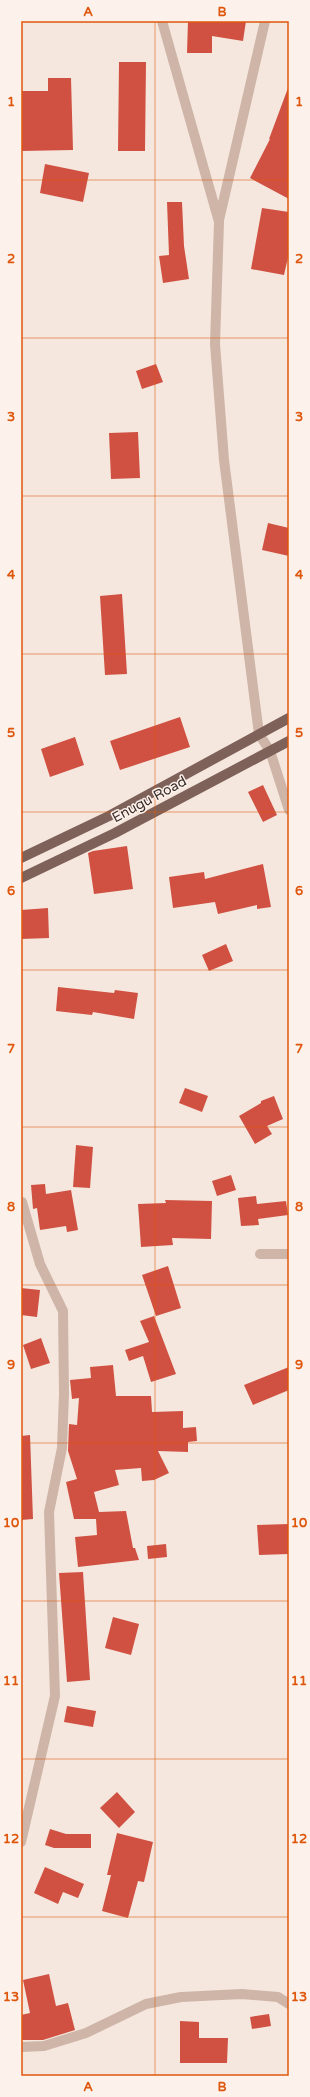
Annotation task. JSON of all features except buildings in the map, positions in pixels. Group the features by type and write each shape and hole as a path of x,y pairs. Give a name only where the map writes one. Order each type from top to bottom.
{"main road":[{"path":"21,858 109,816 289,718"},
{"name":"Enugu Road","path":"21,878 115,833 289,741"}],"street":[{"path":"162,21 219,222"},
{"path":"265,21 219,222 215,344 224,460 259,734 270,751 289,810"},
{"path":"21,1842 55,1696 49,1512 62,1448 64,1394 63,1311 40,1264 22,1202"},
{"path":"260,1254 289,1254"},
{"path":"21,2047 44,2046 79,2035 146,2004 181,1997 242,1994 278,1997 289,2004"}]}
